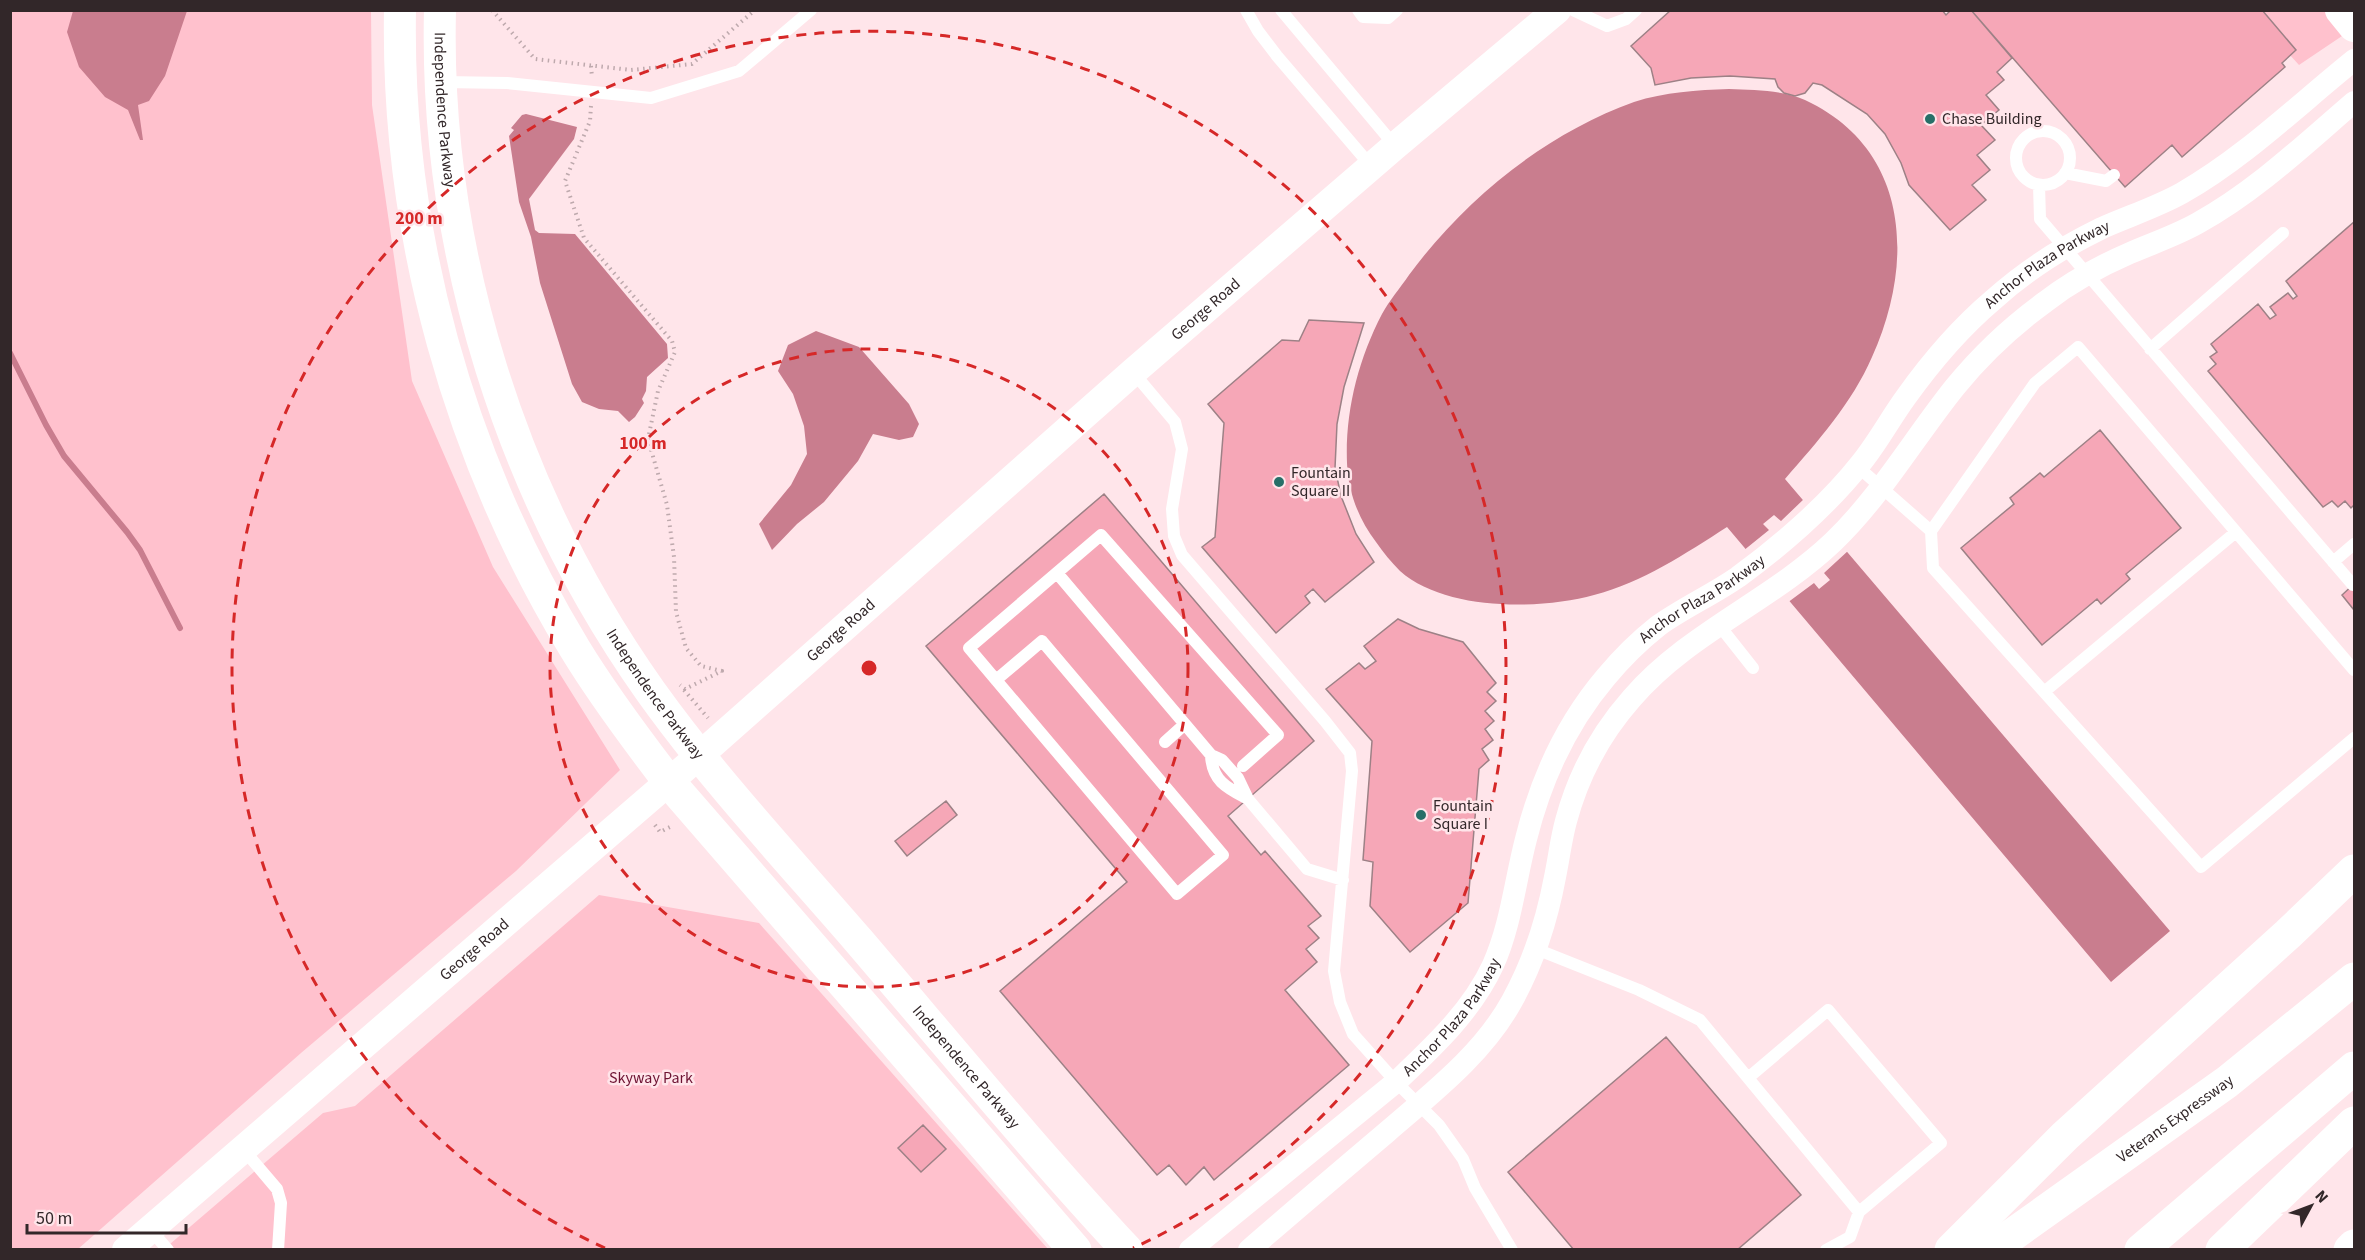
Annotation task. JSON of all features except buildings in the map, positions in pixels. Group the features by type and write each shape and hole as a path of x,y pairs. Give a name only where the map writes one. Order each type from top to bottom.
{"highway":[{"path":"669,782 1075,1250"},
{"path":"1951,1250 2065,1136 2355,871"},
{"name":"Veterans Expressway","path":"1991,1250 2227,1082 2355,979"},
{"path":"2141,1250 2355,1068"},
{"path":"2222,1250 2355,1123"},
{"path":"2350,1250 2355,1246"}],"main road":[{"path":"400,10 402,109 418,238 430,294 461,402 493,490 552,609 592,676 669,782"},
{"name":"Independence Parkway","path":"440,10 441,82 449,175 467,278 490,363 515,437 555,529 591,597 652,694 700,756 997,1102 1128,1250"},
{"path":"2341,10 2355,26"}],"street":[{"name":"George Road","path":"126,1250 159,1239 243,1149 700,756 1133,372 1371,166 1557,10"},
{"name":"Anchor Plaza Parkway","path":"1190,1250 1396,1082 1453,1025 1476,995 1493,966 1507,926 1525,842 1542,785 1561,742 1582,707 1607,676 1650,633 1737,578 1780,544 1831,498 1858,467 1905,398 1947,345 1995,298 2065,248 2100,229 2180,195 2201,182 2258,140 2355,60"},
{"name":"Anchor Plaza Parkway","path":"1249,1250 1419,1104 1477,1049 1500,1021 1536,949 1555,878 1566,819 1577,788 1594,751 1620,711 1638,690 1685,648 1807,565 1854,520 1882,487 1976,362 2033,311 2088,274 2184,230 2218,211 2268,175 2355,102"}],"lane":[{"path":"441,82 507,83 651,99 739,71 811,10"},
{"path":"1246,10 1258,32 1277,56 1371,166"},
{"path":"1281,10 1395,146"},
{"path":"1358,10 1363,17 1388,18 1397,10"},
{"path":"1574,10 1606,26 1626,19 1636,10"},
{"path":"2050,132 2063,140 2070,154 2066,173 2058,181 2050,184 2039,185 2023,177 2017,166 2018,147 2026,136 2032,133 2050,132"},
{"path":"2066,173 2106,181 2114,175"},
{"path":"2039,185 2040,219 2354,585"},
{"path":"2150,348 2283,233"},
{"path":"2355,670 2078,347 2035,383 1931,531 1933,568 2201,867 2355,738"},
{"path":"1133,372 1174,422 1182,449 1172,509 1174,536 1182,555 1350,753 1352,771 1334,971 1340,1002 1353,1034 1439,1125 1463,1159 1475,1188 1512,1250"},
{"path":"1858,467 1931,531"},
{"path":"2044,692 2236,532"},
{"path":"996,680 1042,641 1223,855 1177,894 996,680 969,648 1101,535 1278,735 1243,766"},
{"path":"2333,562 2355,544"},
{"path":"1057,573 1211,755 1222,760 1238,777 1248,799 1307,869 1343,880"},
{"path":"1719,626 1753,668"},
{"path":"1165,742 1185,724"},
{"path":"1536,949 1639,990 1700,1020 1859,1212"},
{"path":"1748,1078 1828,1010 1941,1143 1859,1212 1850,1237 1826,1250"},
{"path":"243,1149 277,1189 281,1203 278,1250"}],"path":[{"path":"492,10 535,59 631,70 692,63 755,10"},
{"path":"591,66 590,121 565,181 584,238 672,341 675,352 658,391 648,440 667,505 674,557 676,612 686,648 701,666 722,671 685,689 677,682"}],"green space":[{"path":"10,11 371,11 372,105 412,381 493,567 620,770 516,871 301,1053 78,1249 11,1249"},
{"path":"2250,11 2324,11 2345,34 2299,65"},
{"name":"Skyway Park","path":"599,895 759,923 1048,1249 163,1250 323,1113 355,1106"}],"shaded area":[{"path":"73,11 187,11 165,76 149,101 138,105 143,140 140,140 128,110 105,97 79,67 67,32"},
{"path":"1729,89 1778,92 1805,100 1840,121 1866,147 1884,178 1894,211 1897,247 1894,284 1886,321 1872,357 1855,390 1833,421 1785,479 2170,931 2111,982 1727,527 1630,583 1572,600 1521,605 1467,600 1442,594 1419,584 1390,561 1360,515 1352,495 1348,474 1347,444 1351,406 1360,368 1382,314 1431,247 1481,195 1538,151 1569,132 1634,102 1681,92"},
{"path":"526,114 577,127 574,139 529,199 535,230 539,233 575,234 667,344 668,358 647,377 646,391 642,399 644,403 629,422 618,411 599,409 582,402 572,384 540,283 531,237 519,202 509,136 514,130 511,128 522,115"},
{"path":"816,331 859,347 909,404 919,424 913,437 899,440 873,434 858,461 824,502 797,524 772,550 759,524 791,485 807,454 804,426 793,394 778,371 788,345"}],"pier":[{"path":"1805,498 1849,550 1824,573 1830,580 1819,589 1814,583 1787,603 1743,551 1769,530 1763,524 1774,515 1781,521"}],"waterway":[{"path":"10,353 64,456 140,550 180,628"}],"place":[{"name":"Chase Building","path":"1930,119"},
{"name":"Fountain Square II","path":"1279,482"},
{"name":"Fountain Square I","path":"1421,815"}]}
